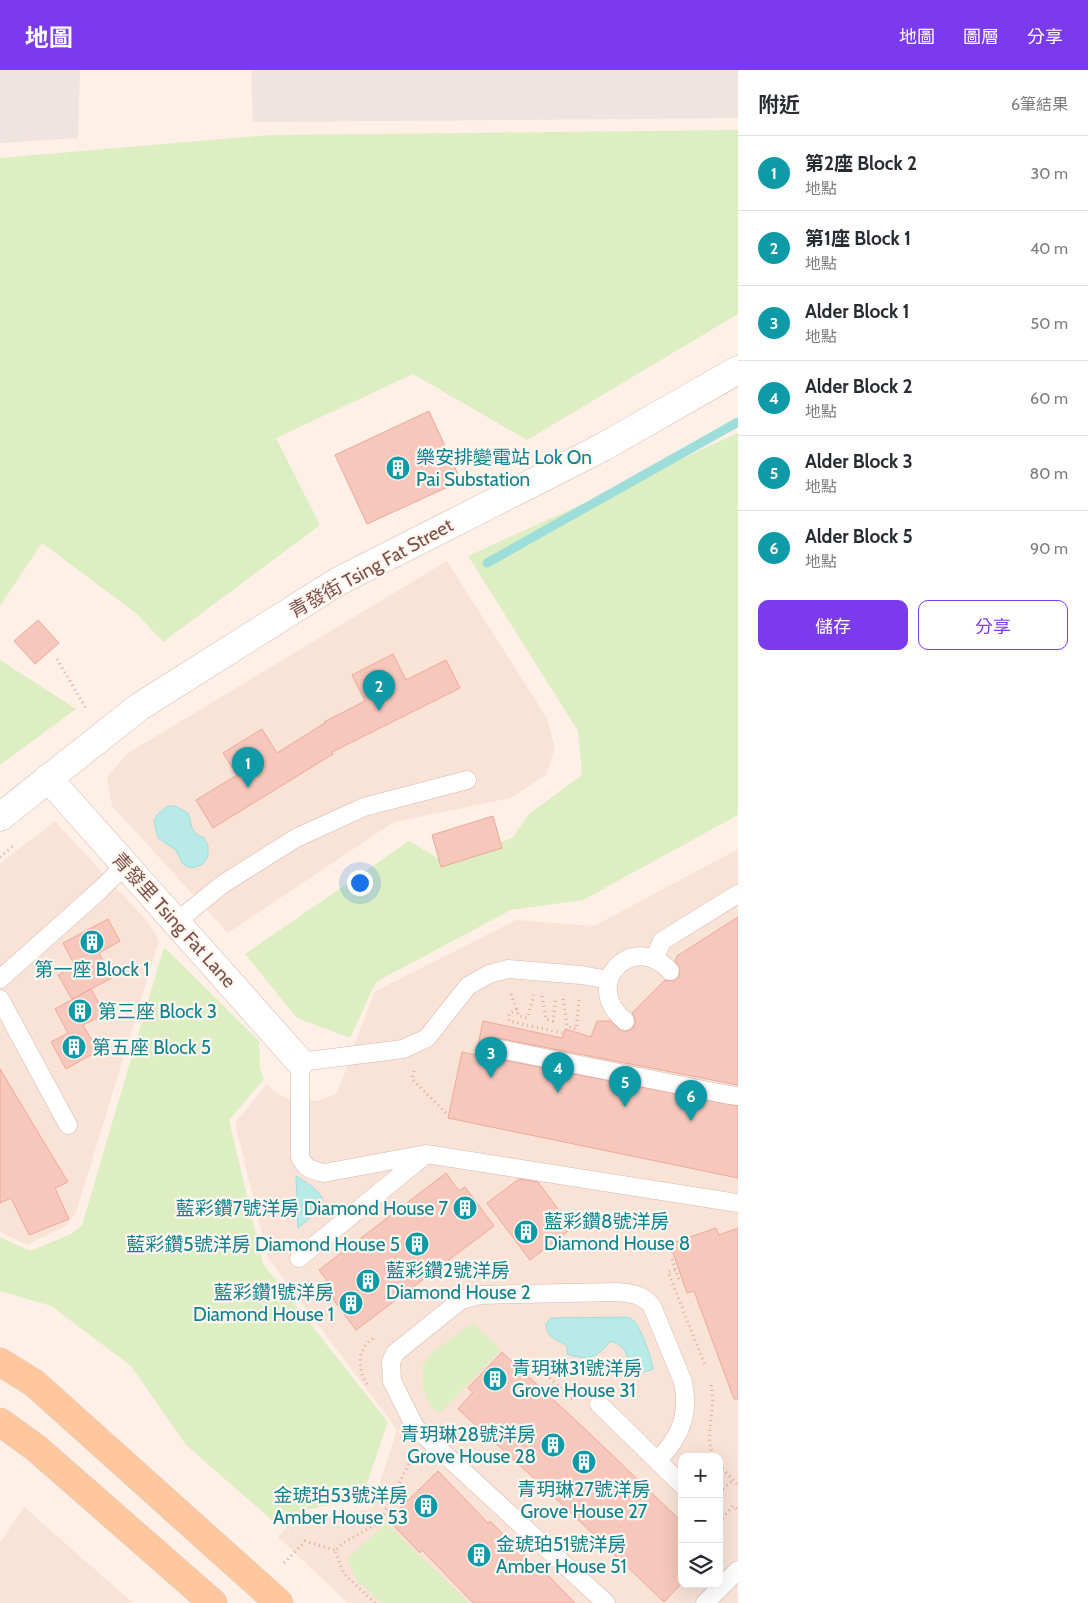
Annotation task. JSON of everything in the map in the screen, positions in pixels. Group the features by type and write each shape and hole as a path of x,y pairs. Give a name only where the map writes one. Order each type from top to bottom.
{"main road":[{"path":"0,1362 34,1384 279,1603"},
{"path":"0,1422 36,1448 213,1603"}],"street":[{"name":"青發街 Tsing Fat Street","path":"0,817 139,707 336,582 603,447 738,370"},
{"name":"青發里 Tsing Fat Lane","path":"48,778 300,1062"}],"lane":[{"path":"176,922 223,884 296,838 364,808 467,780"},
{"path":"0,979 100,890 125,865"},
{"path":"654,959 662,941 738,894"},
{"path":"625,1021 616,1013 610,1003 607,992 609,980 614,970 622,962 632,957 643,956 663,964 670,971"},
{"path":"609,980 580,975 508,970 489,974 468,986 427,1038 415,1044 403,1049 300,1062 300,1157 303,1165 309,1170 324,1173 337,1172 426,1154 738,1203"},
{"path":"0,999 68,1125"},
{"path":"495,1048 738,1096"},
{"path":"299,1258 426,1154"},
{"path":"606,1603 414,1427 392,1381 391,1362 395,1353 461,1300 469,1297 479,1295 633,1293 646,1298 652,1306 683,1382 686,1395 686,1407 674,1442 657,1461"},
{"path":"600,1404 678,1481"},
{"path":"705,1603 738,1570"}],"path":[{"path":"57,659 88,713"},
{"path":"516,1009 508,1014 509,1021 562,1033"},
{"path":"412,1080 447,1114"},
{"path":"672,1259 678,1280"},
{"path":"372,1390 361,1376 360,1357 365,1346 380,1334"},
{"path":"335,1550 343,1543 380,1522 413,1456 410,1450"},
{"path":"723,1469 738,1485"},
{"path":"723,1489 733,1480"},
{"path":"723,1517 733,1506 738,1510"},
{"path":"284,1563 305,1541 335,1550"},
{"path":"335,1550 344,1574 375,1603"}],"shaded area":[{"path":"0,70 80,70 78,138 0,143"},
{"path":"251,70 738,70 738,118 253,122"},
{"path":"447,561 547,718 555,748 546,775 511,798 394,822 228,933 112,806 107,777 128,753"},
{"path":"55,821 148,922 159,941 76,1213 66,1226 27,1245 0,1232 0,864"},
{"path":"738,849 738,1603 348,1603 278,1537 289,1525 372,1508 397,1430 268,1258 235,1123 267,1084 275,1092 290,1100 318,1101 337,1093 374,992 516,920 594,926"},
{"path":"24,1507 133,1603 0,1603 0,1543"}],"green space":[{"path":"738,130 738,314 527,440 413,374 276,438 320,525 163,642 137,614 42,543 0,606 0,158 269,135"},
{"path":"738,433 738,815 583,900 511,910 376,982 350,1038 297,1018 245,954 409,841 447,864 512,838 529,814 582,775 578,731 468,556"},
{"path":"0,660 76,709 0,765"},
{"path":"164,947 259,1041 260,1069 264,1079 229,1120 263,1264 388,1422 362,1498 283,1515 275,1523 186,1445 131,1366 51,1306 0,1291 0,1237 30,1251 71,1234 82,1225"},
{"path":"473,1323 501,1350 439,1414 430,1405 423,1389 423,1366 430,1354"},
{"path":"386,1523 469,1603 382,1603 357,1581 347,1559"}],"water":[{"path":"168,806 175,806 188,813 192,828 196,834 204,838 208,846 208,856 203,864 192,868 186,866 182,863 176,850 158,838 154,820"},
{"path":"296,1176 316,1190 321,1196 322,1201 316,1212 298,1228"},
{"path":"626,1317 634,1321 640,1330 653,1369 645,1372 634,1371 624,1349 610,1341 606,1347 592,1356 580,1357 567,1354 567,1346 550,1336 546,1323 551,1318"}],"building":[{"name":"樂安排變電站 Lok On Pai Substation","path":"429,411 461,481 367,524 335,455"},
{"path":"38,620 59,643 35,664 14,641"},
{"path":"393,654 406,680 446,660 460,688 332,752 333,754 213,828 196,800 237,775 223,753 262,729 277,753 324,722 365,701 352,675"},
{"path":"493,816 502,848 441,867 432,835"},
{"path":"738,917 738,1085 497,1038 487,1041 485,1046 488,1056 493,1058 738,1106 738,1178 448,1118 462,1052 476,1055 483,1021 562,1038 565,1029 591,1037 597,1021 611,1021 621,1031 632,1029 635,1019 632,1013 665,980 674,981 679,977 680,967 675,961 677,956"},
{"path":"108,919 120,941 99,953 112,978 72,999 58,975 75,966 63,943"},
{"path":"91,989 105,1014 83,1025 98,1051 66,1069 51,1042 68,1033 55,1009"},
{"path":"0,1069 68,1182 55,1188 69,1219 29,1235 11,1198 0,1203"},
{"path":"446,1173 459,1191 465,1187 494,1226 356,1330 327,1291 332,1287 319,1270"},
{"path":"519,1179 538,1182 572,1228 530,1260 487,1203"},
{"path":"716,1228 719,1235 738,1228 738,1399 734,1399 694,1291 687,1293 670,1244"},
{"path":"502,1352 678,1518 678,1587 664,1602 548,1491 458,1409 473,1392 468,1388"},
{"path":"438,1471 488,1523 490,1521 540,1571 542,1569 575,1603 473,1603 422,1550 420,1553 392,1524 397,1520 392,1516"}],"waterway":[{"path":"487,563 738,422"}],"place":[{"name":"樂安排變電站 Lok On Pai Substation","path":"398,468"},
{"name":"第1座 Block 1","path":"379,711"},
{"name":"第2座 Block 2","path":"248,788"},
{"name":"第一座 Block 1","path":"92,942"},
{"name":"第三座 Block 3","path":"80,1011"},
{"name":"第五座 Block 5","path":"74,1047"},
{"name":"Alder Block 1","path":"491,1078"},
{"name":"Alder Block 2","path":"558,1093"},
{"name":"Alder Block 3","path":"625,1107"},
{"name":"Alder Block 5","path":"691,1121"},
{"name":"藍彩鑽7號洋房 Diamond House 7","path":"465,1208"},
{"name":"藍彩鑽8號洋房 Diamond House 8","path":"526,1232"},
{"name":"藍彩鑽5號洋房 Diamond House 5","path":"417,1244"},
{"name":"藍彩鑽2號洋房 Diamond House 2","path":"368,1281"},
{"name":"藍彩鑽1號洋房 Diamond House 1","path":"351,1303"},
{"name":"青玥琳31號洋房 Grove House 31","path":"495,1379"},
{"name":"青玥琳28號洋房 Grove House 28","path":"553,1445"},
{"name":"青玥琳27號洋房 Grove House 27","path":"584,1462"},
{"name":"金琥珀53號洋房 Amber House 53","path":"426,1506"},
{"name":"金琥珀51號洋房 Amber House 51","path":"479,1555"}]}
